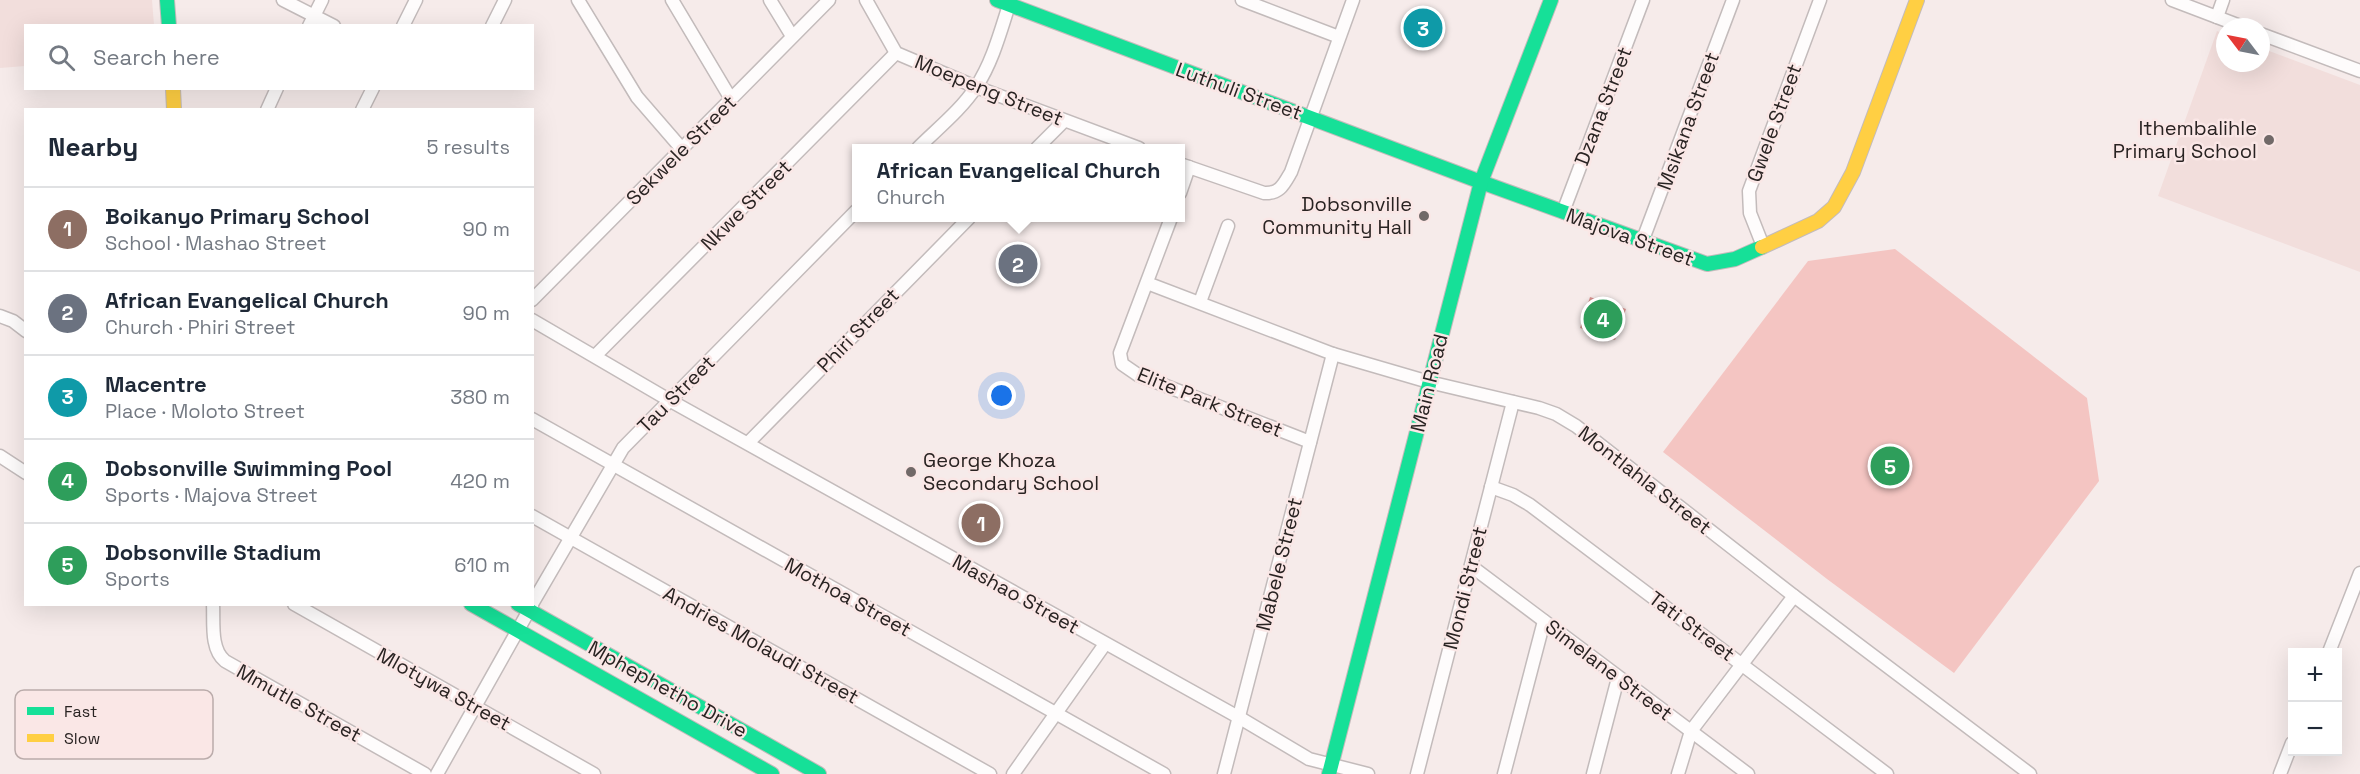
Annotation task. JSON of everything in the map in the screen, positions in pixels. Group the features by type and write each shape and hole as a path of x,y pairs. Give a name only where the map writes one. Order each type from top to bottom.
{"street":[{"path":"167,0 169,24"},
{"path":"283,0 311,21 322,0"},
{"path":"405,24 416,0"},
{"path":"493,24 506,0"},
{"path":"578,0 636,97 682,149"},
{"path":"672,0 731,99"},
{"path":"770,0 792,36"},
{"name":"Sekwele Street","path":"534,298 829,0"},
{"name":"Moepeng Street","path":"866,0 896,53 976,87 1128,144"},
{"path":"1242,0 1339,37"},
{"path":"1185,166 1264,192 1272,193 1284,186 1353,0"},
{"name":"Main Road","path":"1330,769 1481,182 1551,0"},
{"name":"Dzana Street","path":"1563,212 1643,0"},
{"name":"Msikana Street","path":"1642,242 1733,0"},
{"name":"Gwele Street","path":"1763,246 1750,213 1749,191 1820,0"},
{"name":"Majova Street","path":"1481,182 1707,264 1735,259 1818,221 1834,207 1853,172 1917,0"},
{"path":"2172,0 2217,17 2223,0"},
{"path":"922,144 962,105 976,87 998,40 1003,2"},
{"name":"Luthuli Street","path":"1003,2 1481,182"},
{"path":"2270,37 2360,71"},
{"name":"Nkwe Street","path":"596,357 896,53"},
{"path":"173,90 174,108"},
{"path":"268,108 277,90"},
{"path":"363,108 372,90"},
{"path":"1041,144 1064,121"},
{"name":"Tau Street","path":"534,596 622,448 852,215"},
{"name":"Phiri Street","path":"748,443 965,222"},
{"name":"Elite Park Street","path":"1170,222 1120,353 1120,359 1127,369 1310,442"},
{"path":"1200,302 1228,226"},
{"name":"Montlahla Street","path":"1147,283 1334,354 1429,382 1556,414 1576,426 1794,596 2030,774"},
{"path":"0,316 13,321 24,329"},
{"name":"Mashao Street","path":"534,321 669,400 1240,718 1309,759 1330,769 1368,774"},
{"name":"Mabele Street","path":"1224,774 1334,354"},
{"name":"Mondi Street","path":"1417,774 1513,402"},
{"name":"Mothoa Street","path":"534,421 1164,774"},
{"path":"0,456 24,472"},
{"name":"Tati Street","path":"1491,487 1514,495 1530,505 1887,774"},
{"name":"Andries Molaudi Street","path":"534,517 990,774"},
{"name":"Simelane Street","path":"1471,566 1748,774"},
{"path":"2331,648 2360,573"},
{"path":"1678,774 1691,730 1794,596"},
{"name":"Mmutle Street","path":"213,606 216,648 225,661 425,774"},
{"name":"Mlotywa Street","path":"298,606 594,774"},
{"name":"Mphephetho Drive","path":"475,606 772,774"},
{"name":"Tau Street","path":"437,774 518,630 528,606"},
{"name":"Mphephetho Drive","path":"528,606 819,774"},
{"path":"1504,774 1544,621"},
{"path":"1013,774 1106,644"},
{"path":"1593,774 1618,678"},
{"path":"2280,774 2288,753"}],"shaded area":[{"path":"0,0 152,0 154,24 24,24 24,66 0,68"},
{"name":"Ithembalihle Primary School","path":"2216,34 2216,72 2270,72 2270,51 2360,85 2360,272 2158,196"},
{"path":"1895,249 2087,398 2099,481 1954,673 1827,579 1663,452 1808,261"},
{"path":"1590,297 1626,309 1615,340 1580,328"}],"traffic: fast":[{"path":"167,0 169,24"},
{"path":"997,0 1481,182 1707,264 1735,259 1762,247"},
{"path":"1329,774 1481,182 1551,0"},
{"path":"475,606 772,774"},
{"path":"522,606 819,774"}],"traffic: slow":[{"path":"1762,247 1818,221 1834,207 1853,172 1917,0"},
{"path":"173,90 174,108"}],"place":[{"name":"Macentre","path":"1423,28"},
{"name":"Ithembalihle Primary School","path":"2269,140"},
{"name":"Dobsonville Community Hall","path":"1424,216"},
{"name":"African Evangelical Church","path":"1018,264"},
{"name":"Dobsonville Swimming Pool","path":"1603,319"},
{"name":"Dobsonville Stadium","path":"1890,466"},
{"name":"George Khoza Secondary School","path":"911,472"},
{"name":"Boikanyo Primary School","path":"981,523"}]}
